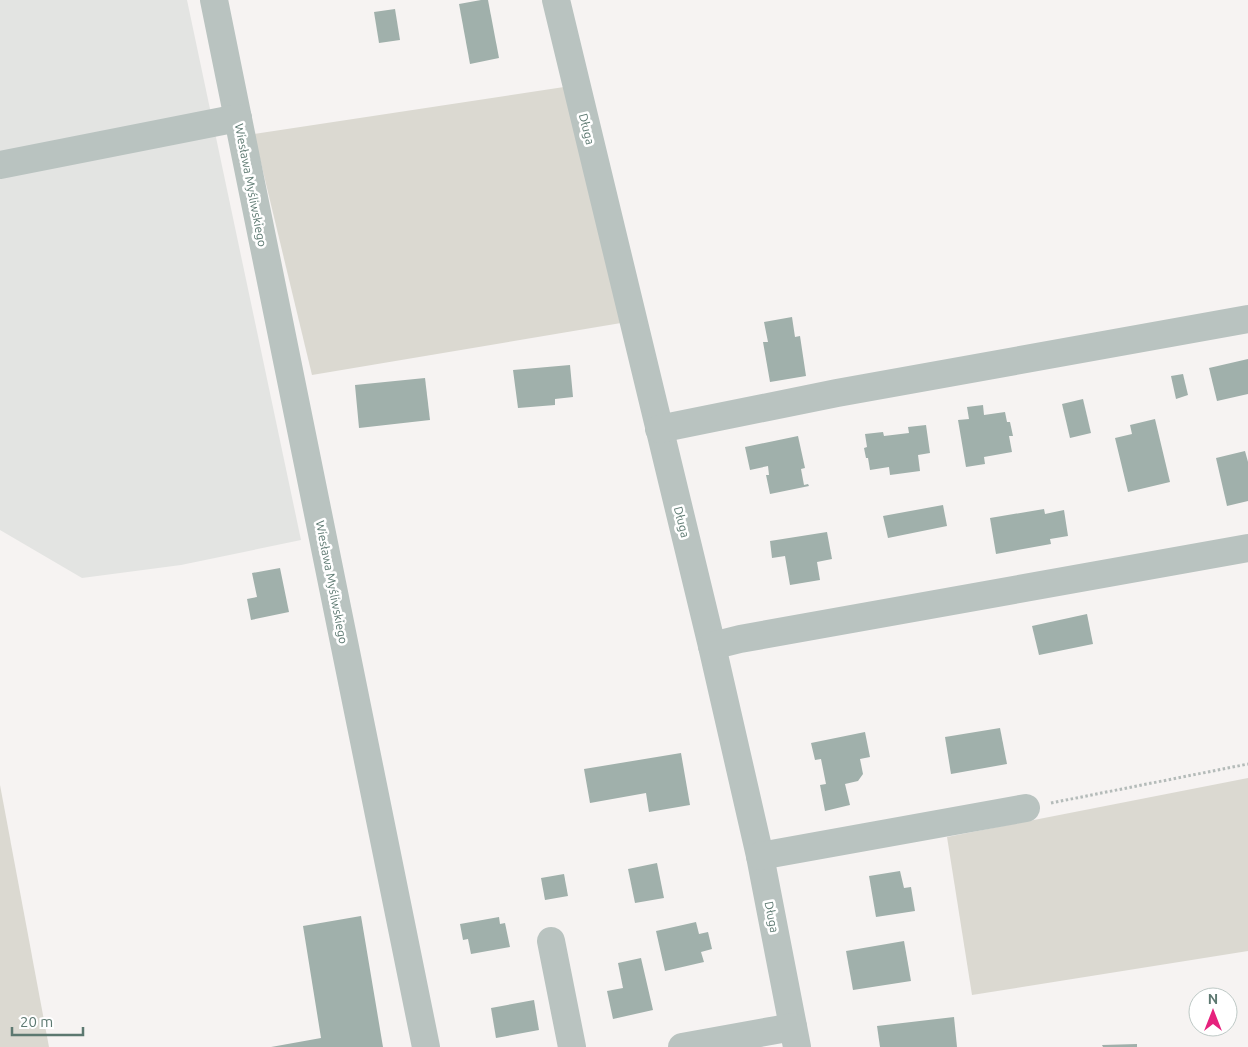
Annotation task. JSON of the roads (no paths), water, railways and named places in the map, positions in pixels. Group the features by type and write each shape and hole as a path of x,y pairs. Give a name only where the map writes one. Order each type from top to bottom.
{"street":[{"name":"Wiesława Myśliwskiego","path":"214,0 426,1047"},
{"name":"Długa","path":"556,0 712,646 760,856 795,1037"},
{"name":"Wiesława Myśliwskiego","path":"0,165 238,118"},
{"path":"659,429 837,393 1248,319"},
{"path":"712,646 770,633 1248,548"},
{"path":"760,856 1026,808"},
{"path":"551,941 572,1047"},
{"path":"682,1047 795,1037"}]}
